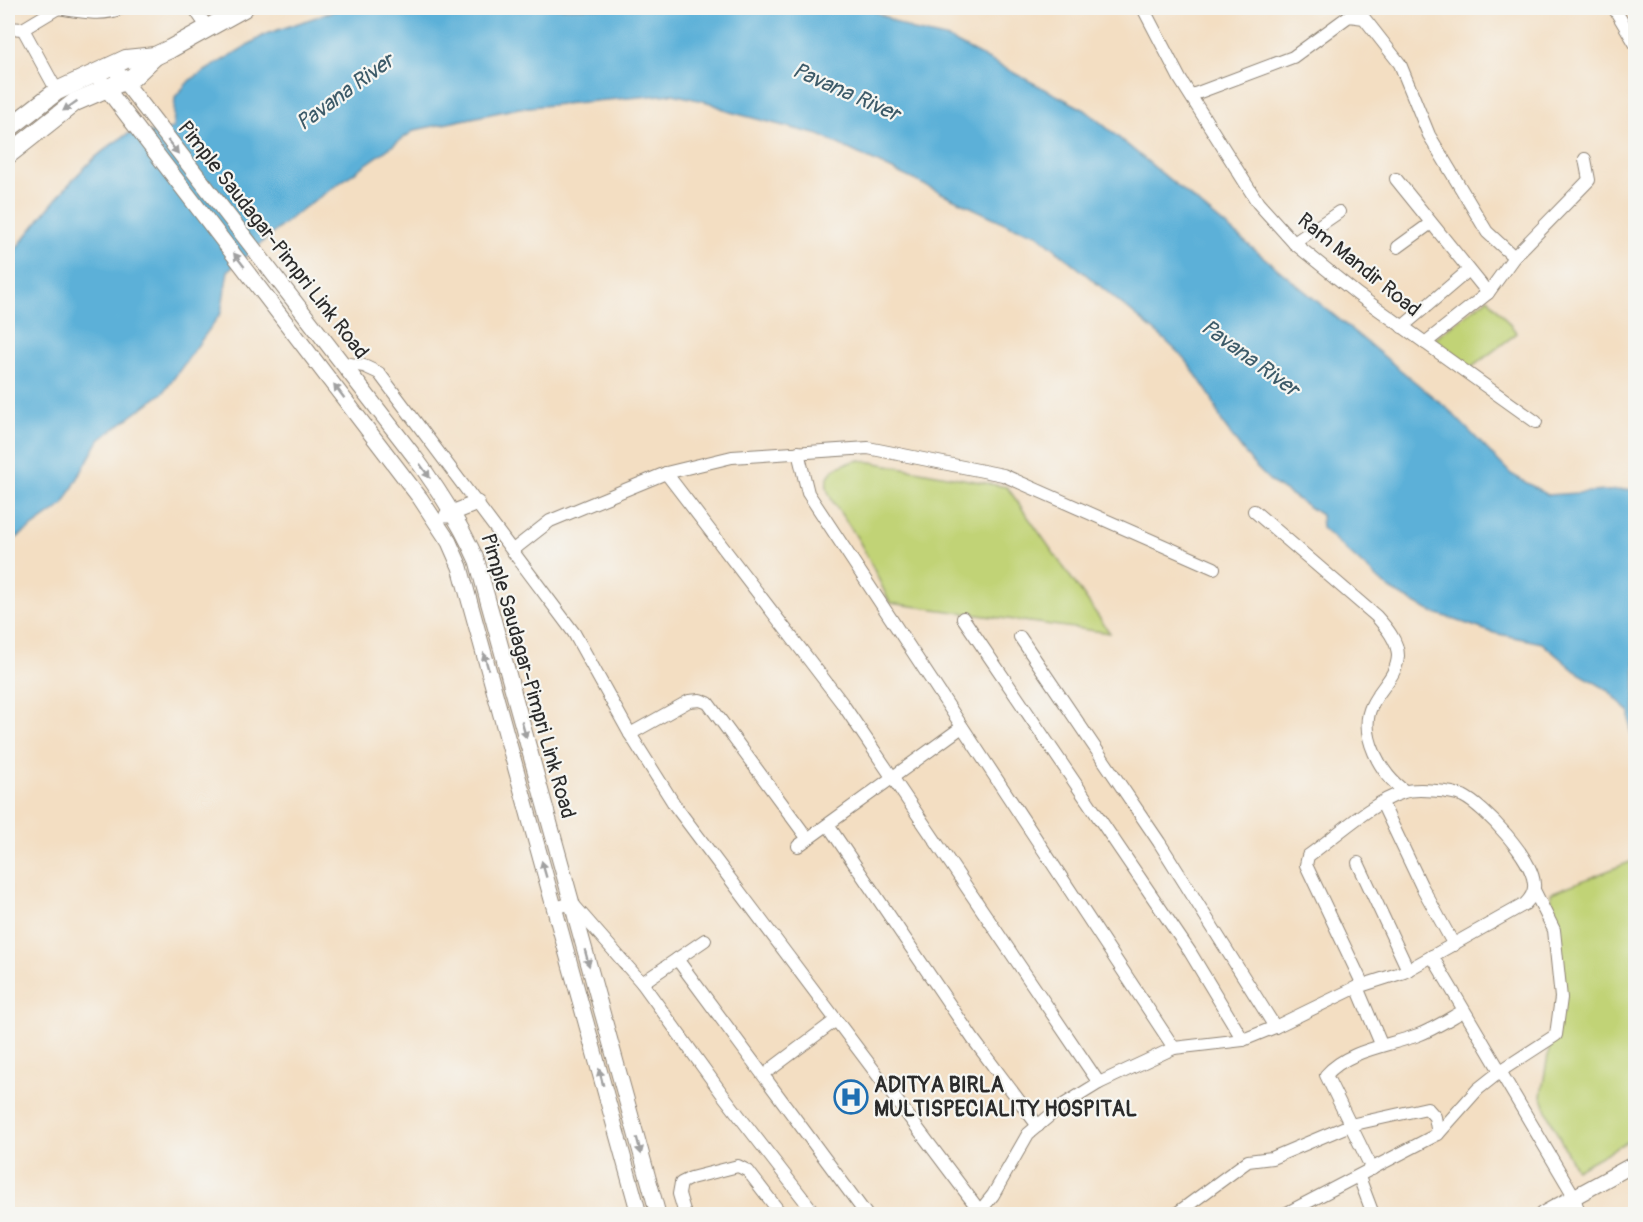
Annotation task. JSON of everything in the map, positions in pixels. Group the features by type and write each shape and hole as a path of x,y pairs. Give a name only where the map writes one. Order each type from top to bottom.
{"main road":[{"path":"8,155 75,102 133,77 154,56 244,8"},
{"path":"8,129 57,91 126,59 154,56"}],"street":[{"path":"8,28 23,29 58,8 86,12 111,11 121,8"},
{"path":"194,8 208,28"},
{"name":"Ram Mandir Road","path":"1143,8 1180,79 1258,203 1294,243 1357,294 1536,422"},
{"path":"1614,8 1635,45"},
{"path":"1191,95 1293,57 1349,16 1365,18 1400,64 1429,135 1487,232 1514,258"},
{"path":"23,29 57,91"},
{"name":"Pimple Saudagar-Pimpri Link Road","path":"113,65 123,82 414,456 454,512 477,561 658,1215"},
{"name":"Pimple Saudagar-Pimpri Link Road","path":"95,73 275,306 435,520 460,567 639,1215"},
{"path":"1425,342 1488,293 1514,258 1589,180 1585,159"},
{"path":"1396,179 1488,293"},
{"path":"1294,243 1339,213"},
{"path":"1398,247 1431,223"},
{"path":"1402,327 1469,270"},
{"path":"342,363 364,366 379,373 513,550 574,633 630,734 676,807 978,1213 1012,1165 1028,1134 1060,1107 1098,1083 1174,1048 1243,1040 1275,1028 1360,986 1408,969 1454,945 1525,904 1534,890"},
{"path":"513,550 550,521 666,473 732,457 868,448 1003,475 1214,568"},
{"path":"798,452 808,492 1174,1048"},
{"path":"666,473 842,703 1098,1083"},
{"path":"435,520 477,502"},
{"path":"1254,512 1376,616 1391,634 1398,654 1396,666 1372,704 1368,730 1379,760 1394,782 1405,791"},
{"path":"963,618 1190,952 1243,1040"},
{"path":"1020,637 1159,842 1275,1028"},
{"path":"630,734 689,701 700,699 708,703 803,842 962,727"},
{"path":"1285,1215 1438,1134 1478,1089 1502,1070 1556,1035 1561,998 1554,930 1534,890 1532,872 1514,845 1486,815 1463,797 1446,792 1405,791 1382,803 1308,856 1306,861 1360,986 1380,1044"},
{"path":"1382,803 1421,885 1454,945"},
{"path":"828,825 973,1039 1038,1126"},
{"path":"1358,863 1408,969"},
{"path":"555,908 572,903 642,983 723,1095 815,1215"},
{"path":"642,983 705,940"},
{"path":"1432,956 1463,1011 1502,1070 1574,1196 1579,1215"},
{"path":"677,959 866,1215"},
{"path":"1372,1169 1326,1075 1333,1067 1380,1044 1419,1035 1463,1011"},
{"path":"771,1069 836,1020"},
{"path":"1176,1215 1248,1161 1272,1158 1350,1125 1427,1108 1435,1117 1438,1134"},
{"path":"1543,1215 1635,1163"},
{"path":"685,1215 680,1194 681,1183 691,1178 738,1166 748,1171 781,1215"},
{"path":"1359,1177 1373,1215"}],"green space":[{"path":"1488,298 1517,333 1468,370 1429,343"},
{"path":"860,460 1007,487 1110,633 890,603 861,544 828,491 827,481 831,473 841,465"},
{"path":"1635,860 1635,1137 1576,1170 1541,1096 1559,991 1551,893"}],"water":[{"name":"Pavana River","path":"343,8 868,8 914,31 949,39 1085,110 1449,410 1511,474 1548,495 1635,489 1635,739 1631,733 1630,713 1608,690 1575,671 1542,643 1494,633 1429,611 1388,588 1322,528 1321,515 1271,482 1253,464 1223,424 1211,397 1186,360 1164,339 1037,234 1011,226 819,135 730,112 711,103 673,94 519,108 415,130 297,213 228,271 221,313 164,392 99,440 63,505 8,544 8,258 68,186 101,153 140,128 151,133 173,128 175,97 190,80 266,34"}],"place":[{"name":"ADITYA BIRLA MULTISPECIALITY HOSPITAL","path":"851,1097"}]}
